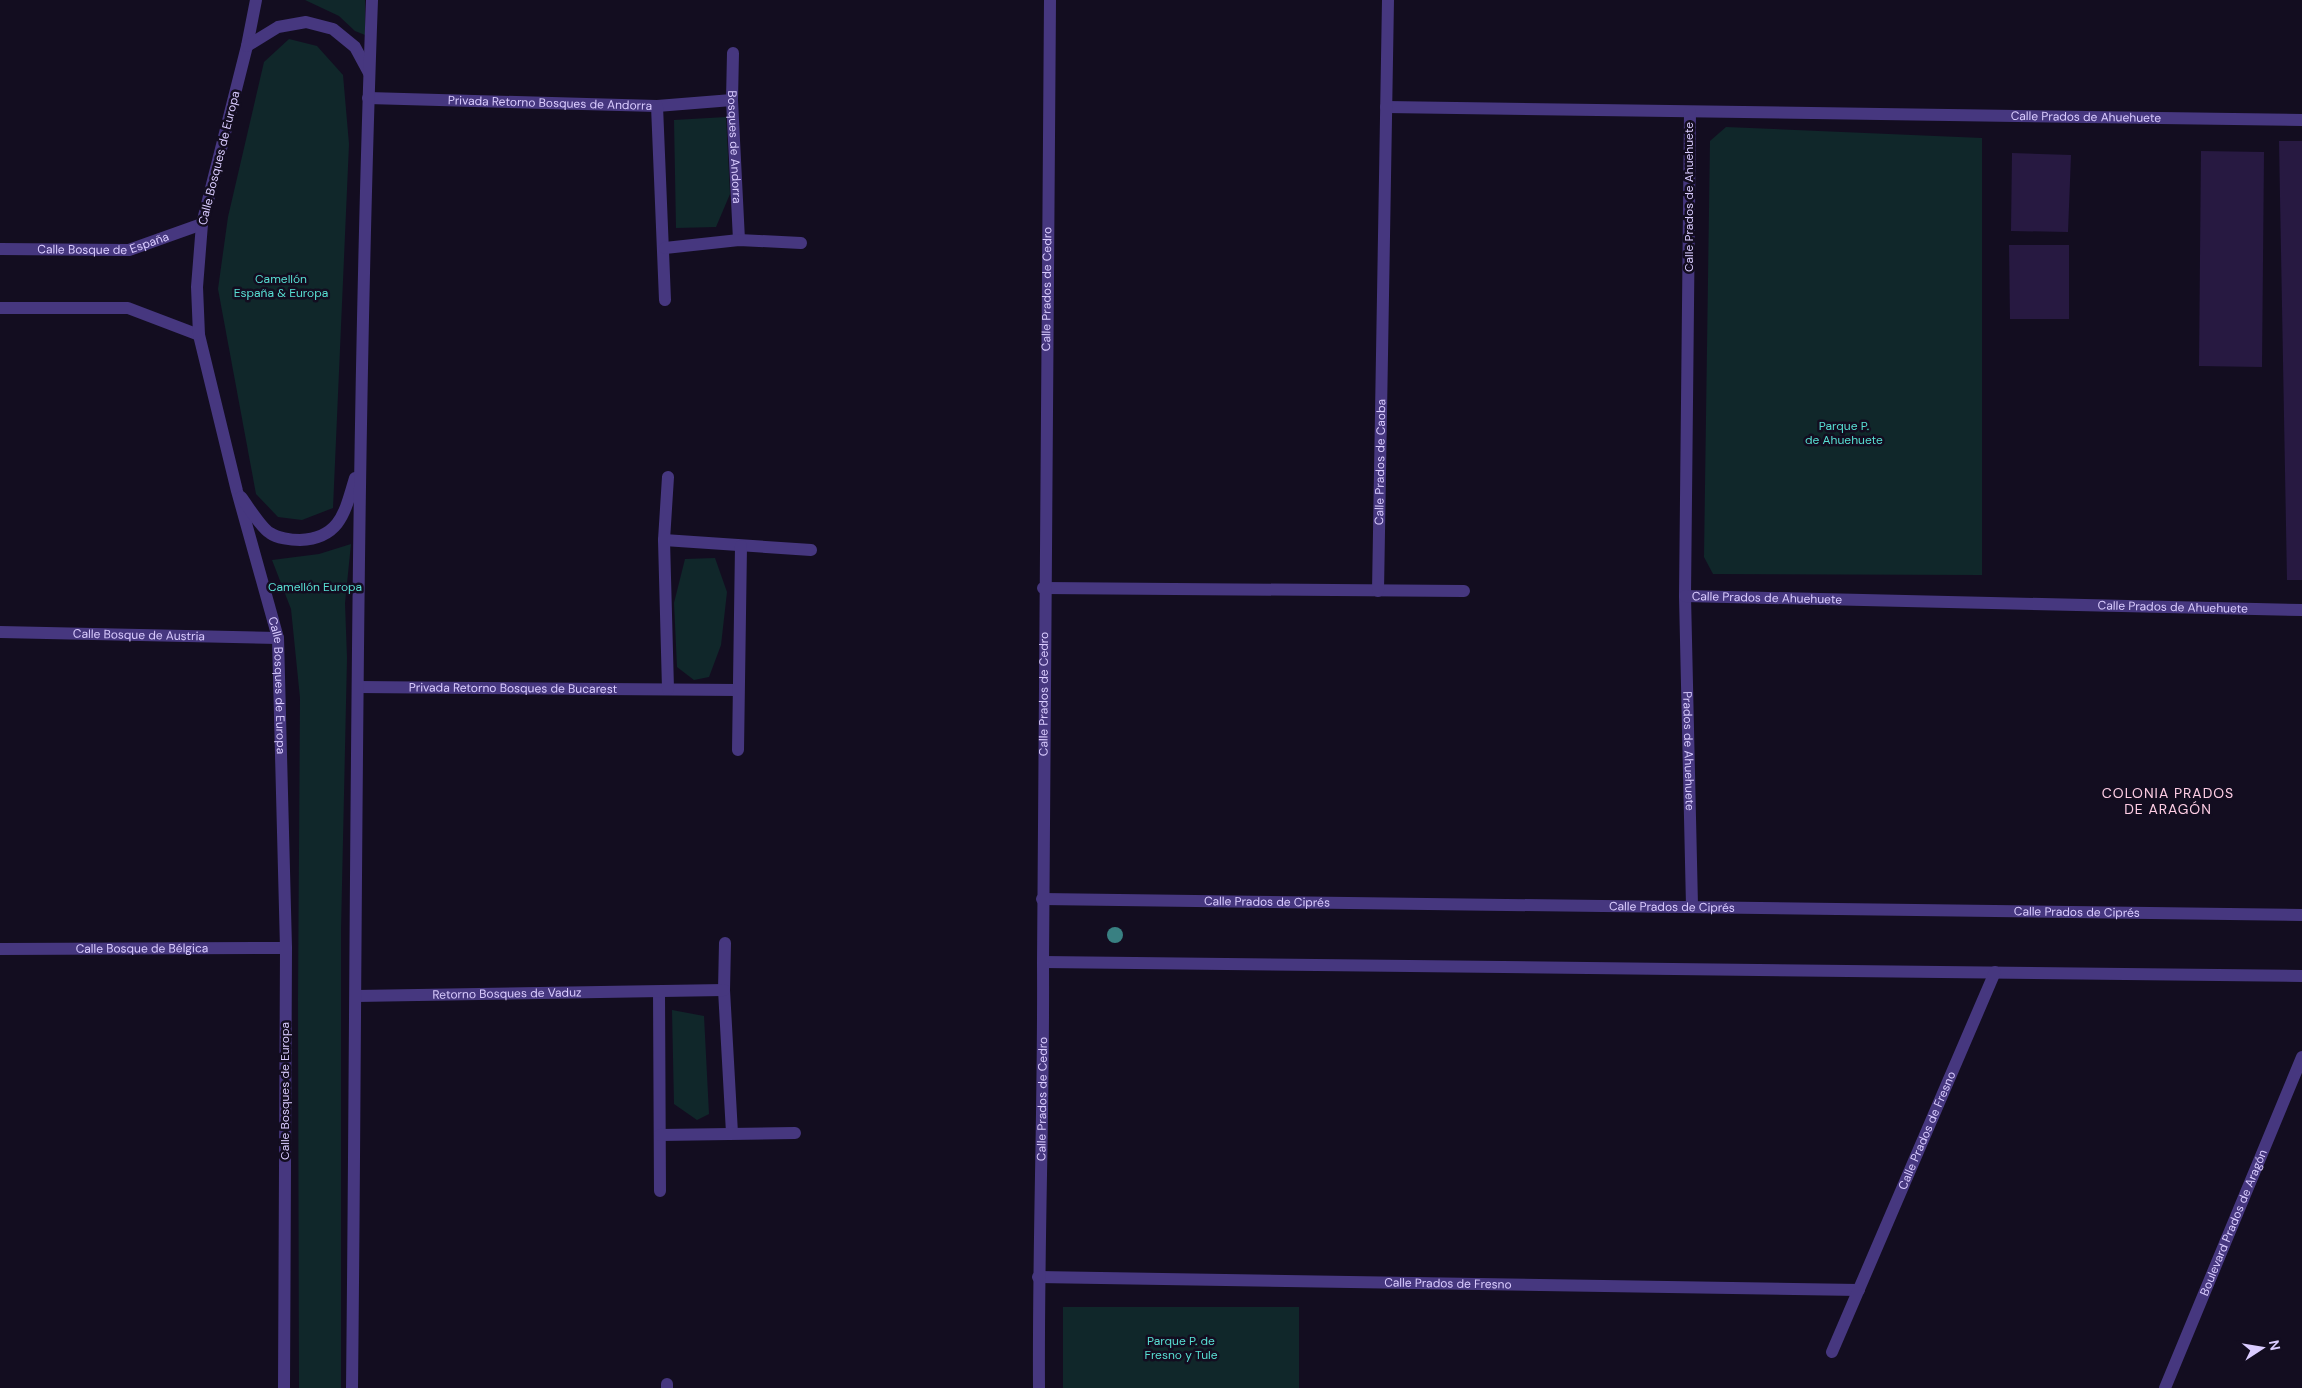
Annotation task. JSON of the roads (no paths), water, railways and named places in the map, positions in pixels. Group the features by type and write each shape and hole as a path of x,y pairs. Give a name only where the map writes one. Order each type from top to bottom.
{"street":[{"name":"Calle Bosques de Europa","path":"256,0 247,46 202,224 197,286 199,335 237,491 278,638 286,948 284,1388"},
{"path":"352,1388 360,461 372,0"},
{"name":"Calle Prados de Cedro","path":"1039,1388 1038,1277 1044,962 1042,899 1043,588 1050,0"},
{"name":"Calle Prados de Caoba","path":"1378,590 1388,0"},
{"path":"247,46 278,27 306,22 333,28 355,47 370,73"},
{"name":"Bosques de Andorra","path":"733,53 732,100 740,240"},
{"name":"Privada Retorno Bosques de Andorra","path":"368,98 657,106 732,100"},
{"path":"657,106 666,300"},
{"name":"Calle Prados de Ahuehuete","path":"1386,107 2302,120"},
{"name":"Calle Prados de Ahuehuete","path":"1690,112 1686,596 2302,610"},
{"name":"Calle Bosque de España","path":"0,249 129,250 202,224"},
{"path":"665,248 740,240 801,243"},
{"path":"0,308 128,308 199,335"},
{"path":"237,491 269,533 291,540 312,539 333,530 344,514 360,461"},
{"path":"668,477 664,540 668,690"},
{"path":"664,540 812,550"},
{"path":"738,750 737,690 740,546"},
{"path":"1043,588 1464,591"},
{"name":"Prados de Ahuehuete","path":"1686,596 1692,906"},
{"name":"Calle Bosque de Austria","path":"0,632 278,638"},
{"name":"Privada Retorno Bosques de Bucarest","path":"358,687 737,690"},
{"name":"Calle Prados de Ciprés","path":"1042,899 2302,915"},
{"path":"725,943 724,990 732,1134"},
{"name":"Calle Bosque de Bélgica","path":"0,949 286,948"},
{"path":"1044,962 2302,976"},
{"name":"Calle Prados de Fresno","path":"1832,1352 1995,972"},
{"name":"Retorno Bosques de Vaduz","path":"356,996 724,990"},
{"path":"659,992 660,1191"},
{"name":"Boulevard Prados de Aragón","path":"2165,1388 2302,1057"},
{"path":"660,1135 795,1133"},
{"name":"Calle Prados de Fresno","path":"1038,1277 1859,1290"}],"district":[{"name":"COLONIA PRADOS DE ARAGÓN","path":"2168,802"}],"park label":[{"name":"Camellón España & Europa","path":"281,286"},
{"name":"Parque P. de Ahuehuete","path":"1844,433"},
{"name":"Camellón Europa","path":"315,587"},
{"name":"Parque P. de Fresno y Tule","path":"1181,1348"}]}
